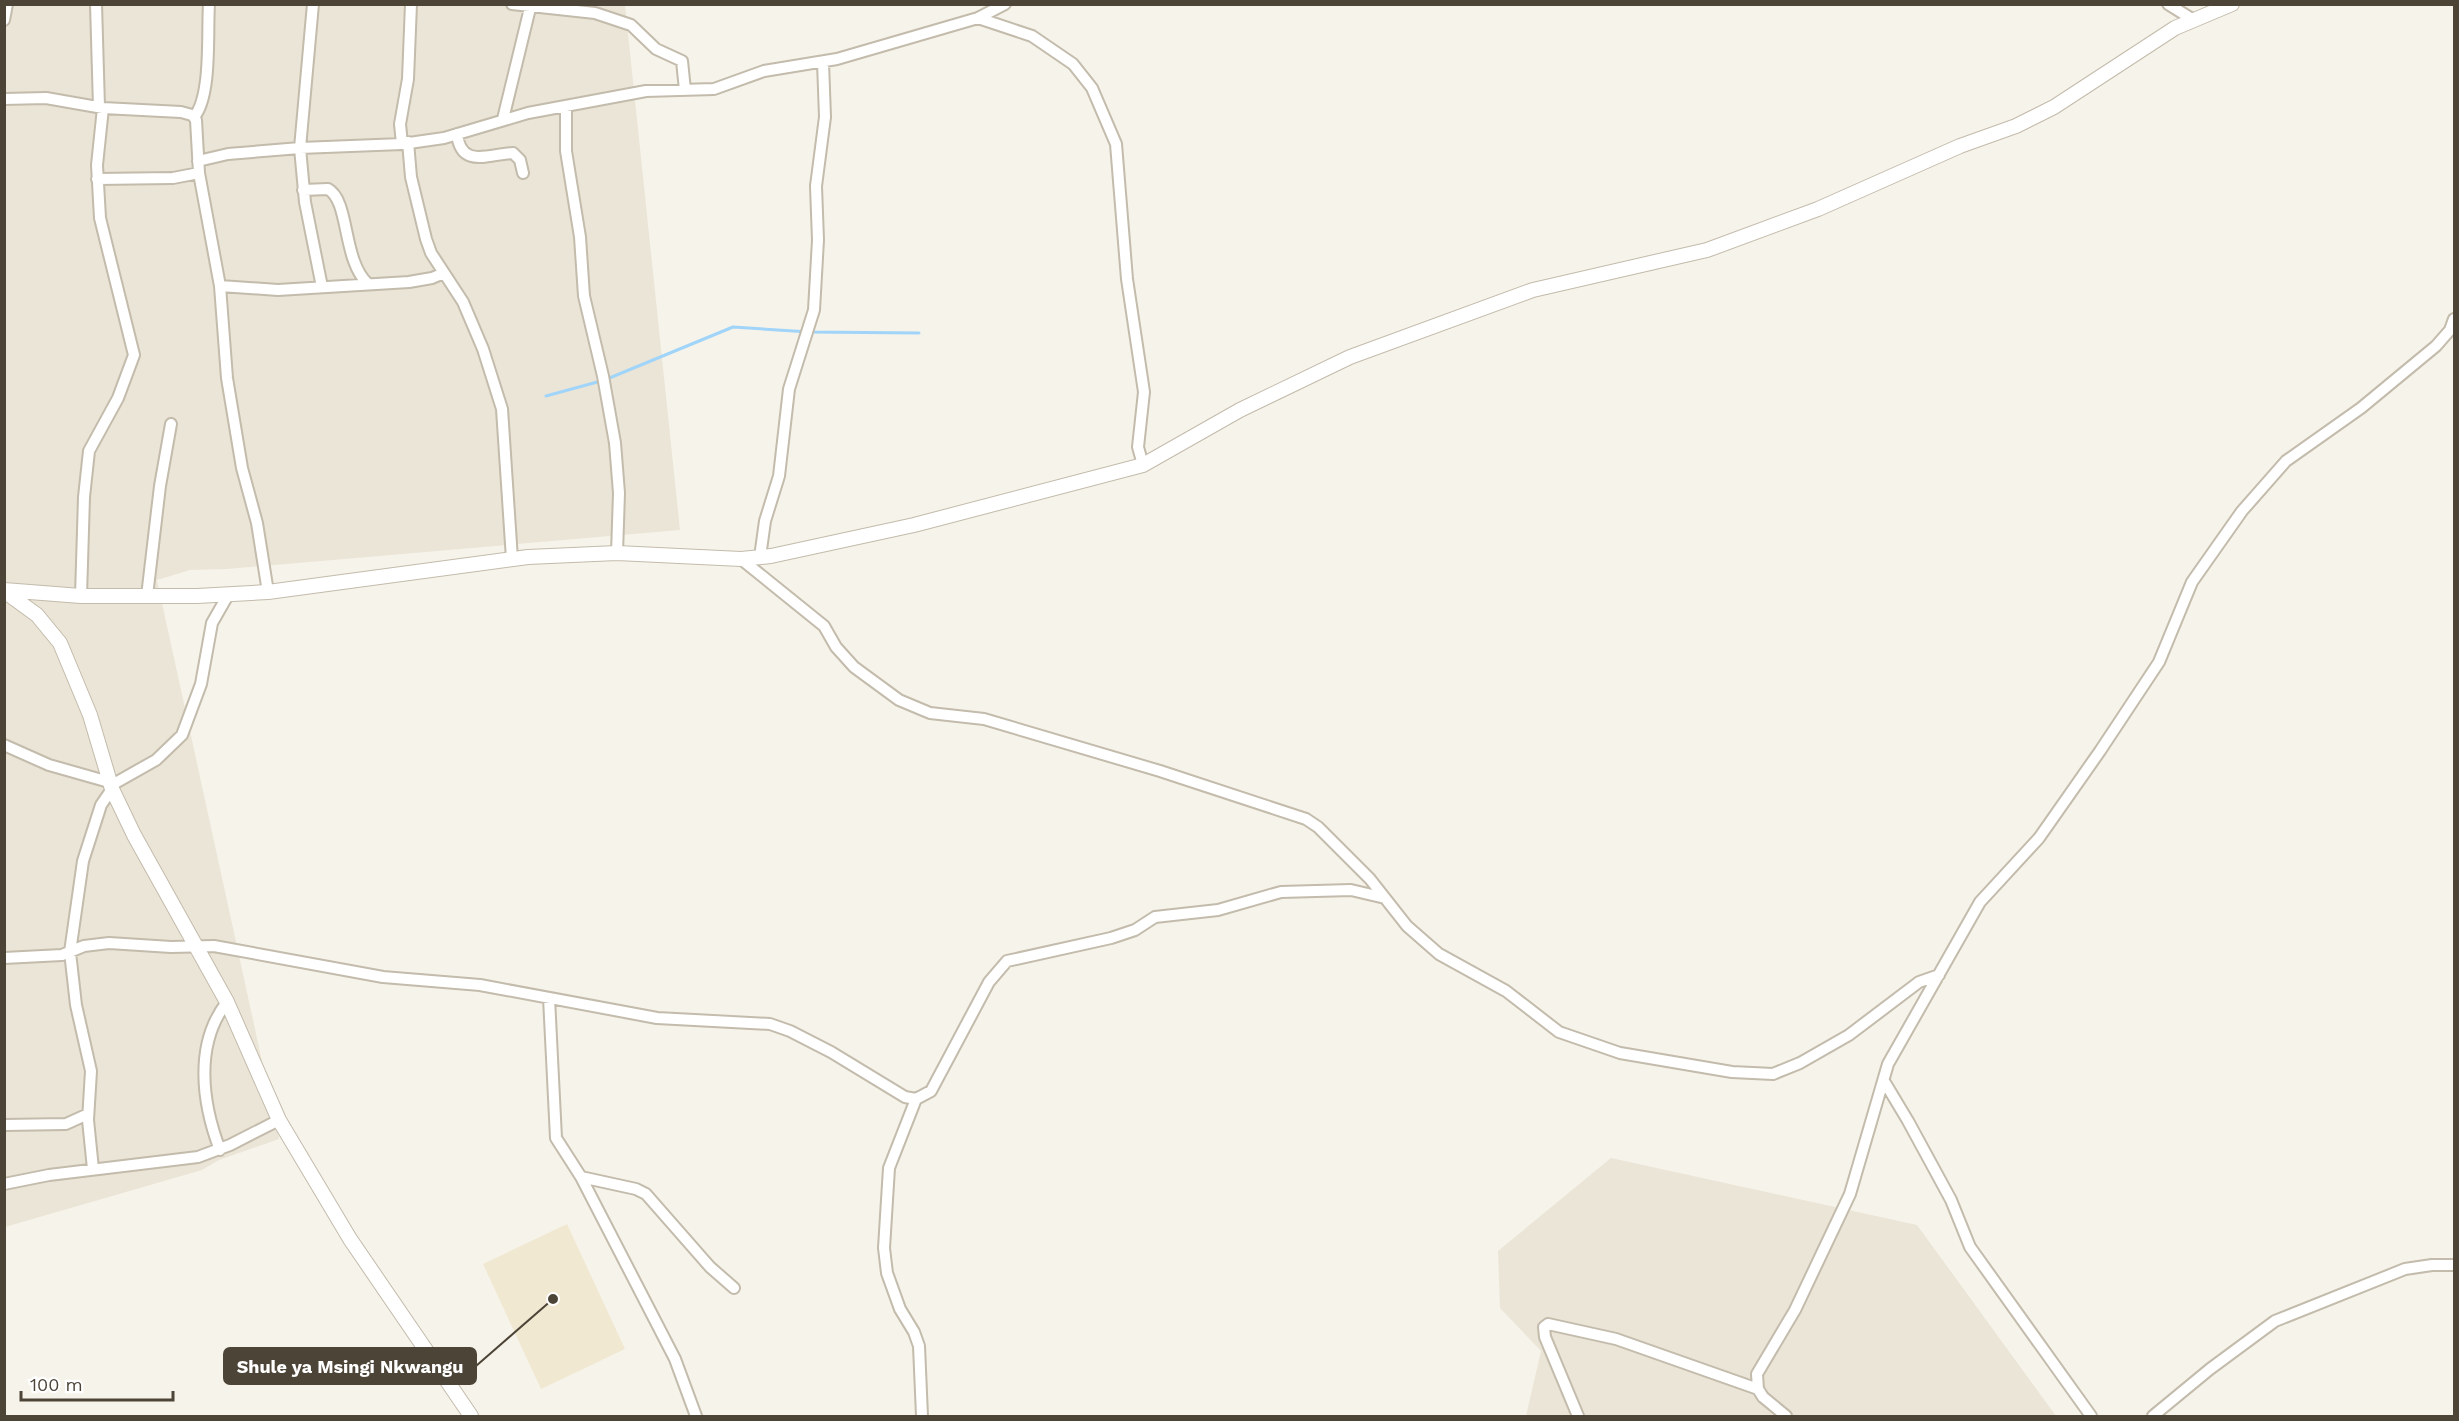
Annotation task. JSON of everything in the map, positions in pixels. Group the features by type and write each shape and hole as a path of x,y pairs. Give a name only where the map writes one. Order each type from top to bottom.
{"street":[{"path":"4,20 7,4"},
{"path":"81,596 84,497 89,451 124,385 134,355 105,242 97,179 101,107 96,4"},
{"path":"209,4 204,89 201,105 194,117 198,133 199,172 220,286 227,378 242,468 259,532 268,592"},
{"path":"313,4 300,124 300,148 303,190 322,287"},
{"path":"411,4 408,79 400,124 417,209 431,253 458,291 483,350 502,409 512,559"},
{"path":"512,4 595,13 631,25 652,45 684,63 685,90"},
{"path":"198,161 228,154 405,143 457,134 503,119 646,91 714,88 764,71 823,62 978,18 1005,4"},
{"path":"2168,4 2192,19"},
{"path":"4,590 81,596 228,595 268,592 512,559 617,553 760,558 914,525 1143,465 1260,400 1392,340 1533,290 1674,258 1730,242 1818,209 1960,146 2016,126 2054,107 2135,51 2192,19 2232,4"},
{"path":"503,119 531,6"},
{"path":"978,18 1032,36 1073,64 1092,88 1116,144 1127,279 1144,392 1138,447 1143,465"},
{"path":"760,558 765,521 779,476 789,389 809,332 813,310 818,240 818,166 825,117 823,62"},
{"path":"4,99 46,98 101,107 181,112 194,117"},
{"path":"566,106 566,151 580,237 584,296 607,394 619,493 617,553"},
{"path":"457,134 460,150 464,154 473,157 513,153 520,160 523,173"},
{"path":"97,179 173,178 199,172"},
{"path":"303,190 328,189 335,194 341,208 352,260 368,284"},
{"path":"220,286 278,290 420,281 444,273"},
{"path":"1786,1416 1763,1397 1758,1389 1756,1382 1761,1365 1795,1310 1850,1194 1888,1064 1980,903 2055,817 2159,662 2192,582 2242,511 2286,461 2361,408 2436,346 2450,330 2454,319"},
{"path":"147,596 160,486 171,424"},
{"path":"741,559 824,626 836,647 854,667 900,700 930,712 984,719 1160,771 1306,819 1325,835 1385,898 1407,926 1439,954 1506,991 1559,1032 1573,1039 1620,1053 1732,1072 1773,1074 1787,1070 1849,1035 1919,982 1939,975"},
{"path":"4,590 37,615 60,643 90,715 110,786 134,835 227,1002 279,1120 350,1239 471,1416"},
{"path":"93,1169 88,1114 91,1071 76,1005 70,952 83,861 101,805 110,786 156,760 182,735 201,684 212,623 228,595"},
{"path":"4,745 49,765 110,786"},
{"path":"4,958 70,952 84,946 109,943 228,948 376,976 480,985 657,1018 770,1024 831,1052 905,1097 916,1099 932,1091 989,982 1007,961 1111,939 1135,930 1155,917 1218,910 1281,892 1351,890 1385,898"},
{"path":"549,998 556,1138 581,1177 669,1348 696,1416"},
{"path":"220,1150 208,1112 205,1057 208,1035 227,1002"},
{"path":"1884,1081 1951,1200 1970,1247 2091,1416"},
{"path":"916,1099 889,1168 884,1248 887,1273 900,1309 914,1332 919,1346 922,1416"},
{"path":"4,1125 66,1124 88,1114"},
{"path":"4,1184 93,1169 180,1160 220,1150 279,1120"},
{"path":"581,1177 636,1189 646,1194 710,1267 734,1288"},
{"path":"2153,1416 2210,1369 2275,1321 2395,1272 2432,1265 2454,1265"},
{"path":"1578,1416 1545,1337 1544,1327 1548,1324 1616,1339 1758,1389"}],"shaded area":[{"path":"5,5 625,5 680,530 227,569 190,570 157,580 279,1139 219,1160 202,1170 5,1227"},
{"path":"1611,1158 1917,1225 2056,1416 1526,1416 1541,1351 1500,1308 1498,1251"},
{"path":"567,1224 625,1349 541,1389 483,1264"}],"waterway":[{"path":"607,379 733,327 809,332 919,333"},
{"path":"546,396 601,381"}],"place":[{"name":"Shule ya Msingi Nkwangu","path":"553,1299"}]}
